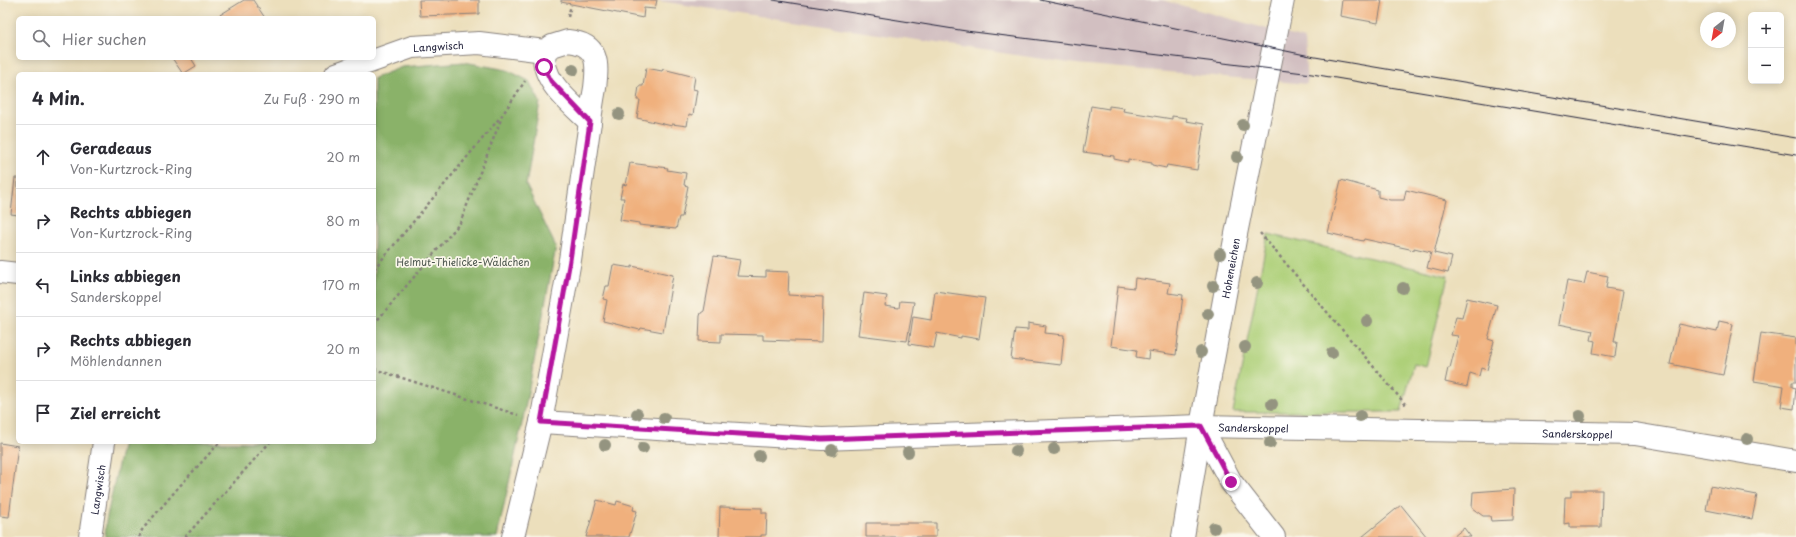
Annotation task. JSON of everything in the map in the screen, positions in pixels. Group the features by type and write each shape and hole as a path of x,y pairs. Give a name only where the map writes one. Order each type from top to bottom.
{"street":[{"name":"Hoheneichen","path":"1183,537 1201,426 1241,210 1283,0"},
{"path":"513,537 541,422 570,260 598,68 596,58 590,48 584,44 568,41 560,42 545,51 543,59 546,74 590,122"},
{"name":"Langwisch","path":"376,60 412,47 479,44 545,51"},
{"name":"Langwisch","path":"342,72 375,60"},
{"path":"0,272 16,274"},
{"name":"Sanderskoppel","path":"541,422 822,439 1201,426 1635,434 1796,461"},
{"path":"1201,426 1231,482 1274,537"},
{"name":"Langwisch","path":"90,537 104,444"}],"path":[{"path":"376,267 503,114 545,51"},
{"path":"376,322 460,223 503,114"},
{"path":"1241,210 1428,431"},
{"path":"376,370 501,410"},
{"path":"139,537 142,530 218,444"},
{"path":"185,537 268,444"}],"shaded area":[{"path":"653,0 1162,0 1304,39 1307,84 1076,64"}],"green space":[{"name":"Helmut-Thielicke-Wäldchen","path":"464,62 507,70 529,81 540,102 526,185 556,247 523,419 497,537 105,537 106,521 123,444 376,444 376,77 402,67"},
{"path":"1268,234 1448,276 1426,367 1414,364 1401,412 1233,412"}],"building":[{"path":"244,0 253,0 264,16 218,16"},
{"path":"419,0 479,0 479,14 420,16"},
{"path":"561,0 657,0 655,9 644,8 643,18 561,2"},
{"path":"1342,0 1382,0 1378,23 1340,16"},
{"path":"173,60 192,60 196,66 186,72 182,72"},
{"path":"646,68 662,71 663,69 695,77 693,89 697,90 693,115 689,114 687,126 672,124 672,126 637,118 640,100 637,100 639,86 643,86"},
{"path":"1091,106 1109,109 1109,106 1124,108 1123,111 1172,119 1172,116 1187,118 1186,121 1204,124 1197,170 1167,165 1166,168 1152,165 1152,163 1128,159 1128,162 1114,159 1114,156 1083,152"},
{"path":"630,163 668,168 667,170 686,173 684,185 688,186 682,217 679,217 676,229 639,225 639,223 620,220 624,198 620,198 623,184 626,185"},
{"path":"15,178 16,178 16,215 11,214"},
{"path":"1341,180 1378,190 1378,197 1390,200 1404,200 1406,190 1447,200 1434,253 1452,257 1448,273 1427,268 1431,252 1414,248 1414,250 1364,239 1363,241 1328,233"},
{"path":"714,256 740,260 737,276 766,277 766,271 789,272 788,295 823,297 822,342 763,340 763,335 721,334 721,342 699,341 700,316 704,311"},
{"path":"613,265 632,268 632,266 673,275 663,332 641,328 640,330 603,321 607,300 603,299 606,286 609,286"},
{"path":"1587,272 1608,276 1606,288 1623,291 1614,342 1617,342 1615,357 1593,353 1595,341 1591,340 1593,331 1559,324 1567,281 1584,284"},
{"path":"1135,278 1170,283 1168,293 1183,295 1176,355 1149,351 1148,359 1136,357 1137,350 1111,346 1118,286 1134,288"},
{"path":"935,291 985,298 979,339 961,336 961,338 937,333 934,348 909,344 913,317 931,320"},
{"path":"864,293 887,296 885,306 899,308 900,301 914,302 907,341 858,335"},
{"path":"1467,298 1497,305 1488,339 1494,341 1487,370 1481,368 1479,376 1470,373 1467,387 1445,382 1458,336 1451,335 1456,317 1462,318"},
{"path":"1719,321 1733,324 1723,375 1670,364 1679,324 1717,332"},
{"path":"1028,323 1046,326 1045,333 1064,335 1061,365 1011,359 1015,329 1028,330"},
{"path":"1761,333 1796,338 1796,382 1792,382 1792,387 1796,388 1794,409 1781,407 1784,386 1754,381"},
{"path":"0,443 18,446 9,517 0,516"},
{"path":"1710,486 1757,495 1752,519 1706,510"},
{"path":"1514,489 1513,520 1491,521 1490,516 1483,516 1472,508 1473,492"},
{"path":"1571,490 1602,490 1601,527 1570,527 1570,523 1564,524 1565,497 1571,497"},
{"path":"597,500 616,505 617,501 634,506 633,510 637,511 629,537 586,537"},
{"path":"1401,505 1427,537 1362,537"},
{"path":"720,507 762,508 762,513 767,513 766,535 761,535 761,537 719,537"},
{"path":"866,523 936,523 936,537 866,537"},
{"path":"1464,528 1471,537 1453,537"}],"tram line":[{"path":"773,0 966,31 1312,74 1796,155"},
{"path":"1040,0 1315,57 1796,138"}],"route":[{"path":"544,67 546,74 551,81 590,122 570,260 541,422 822,439 1201,426 1231,482"}]}
